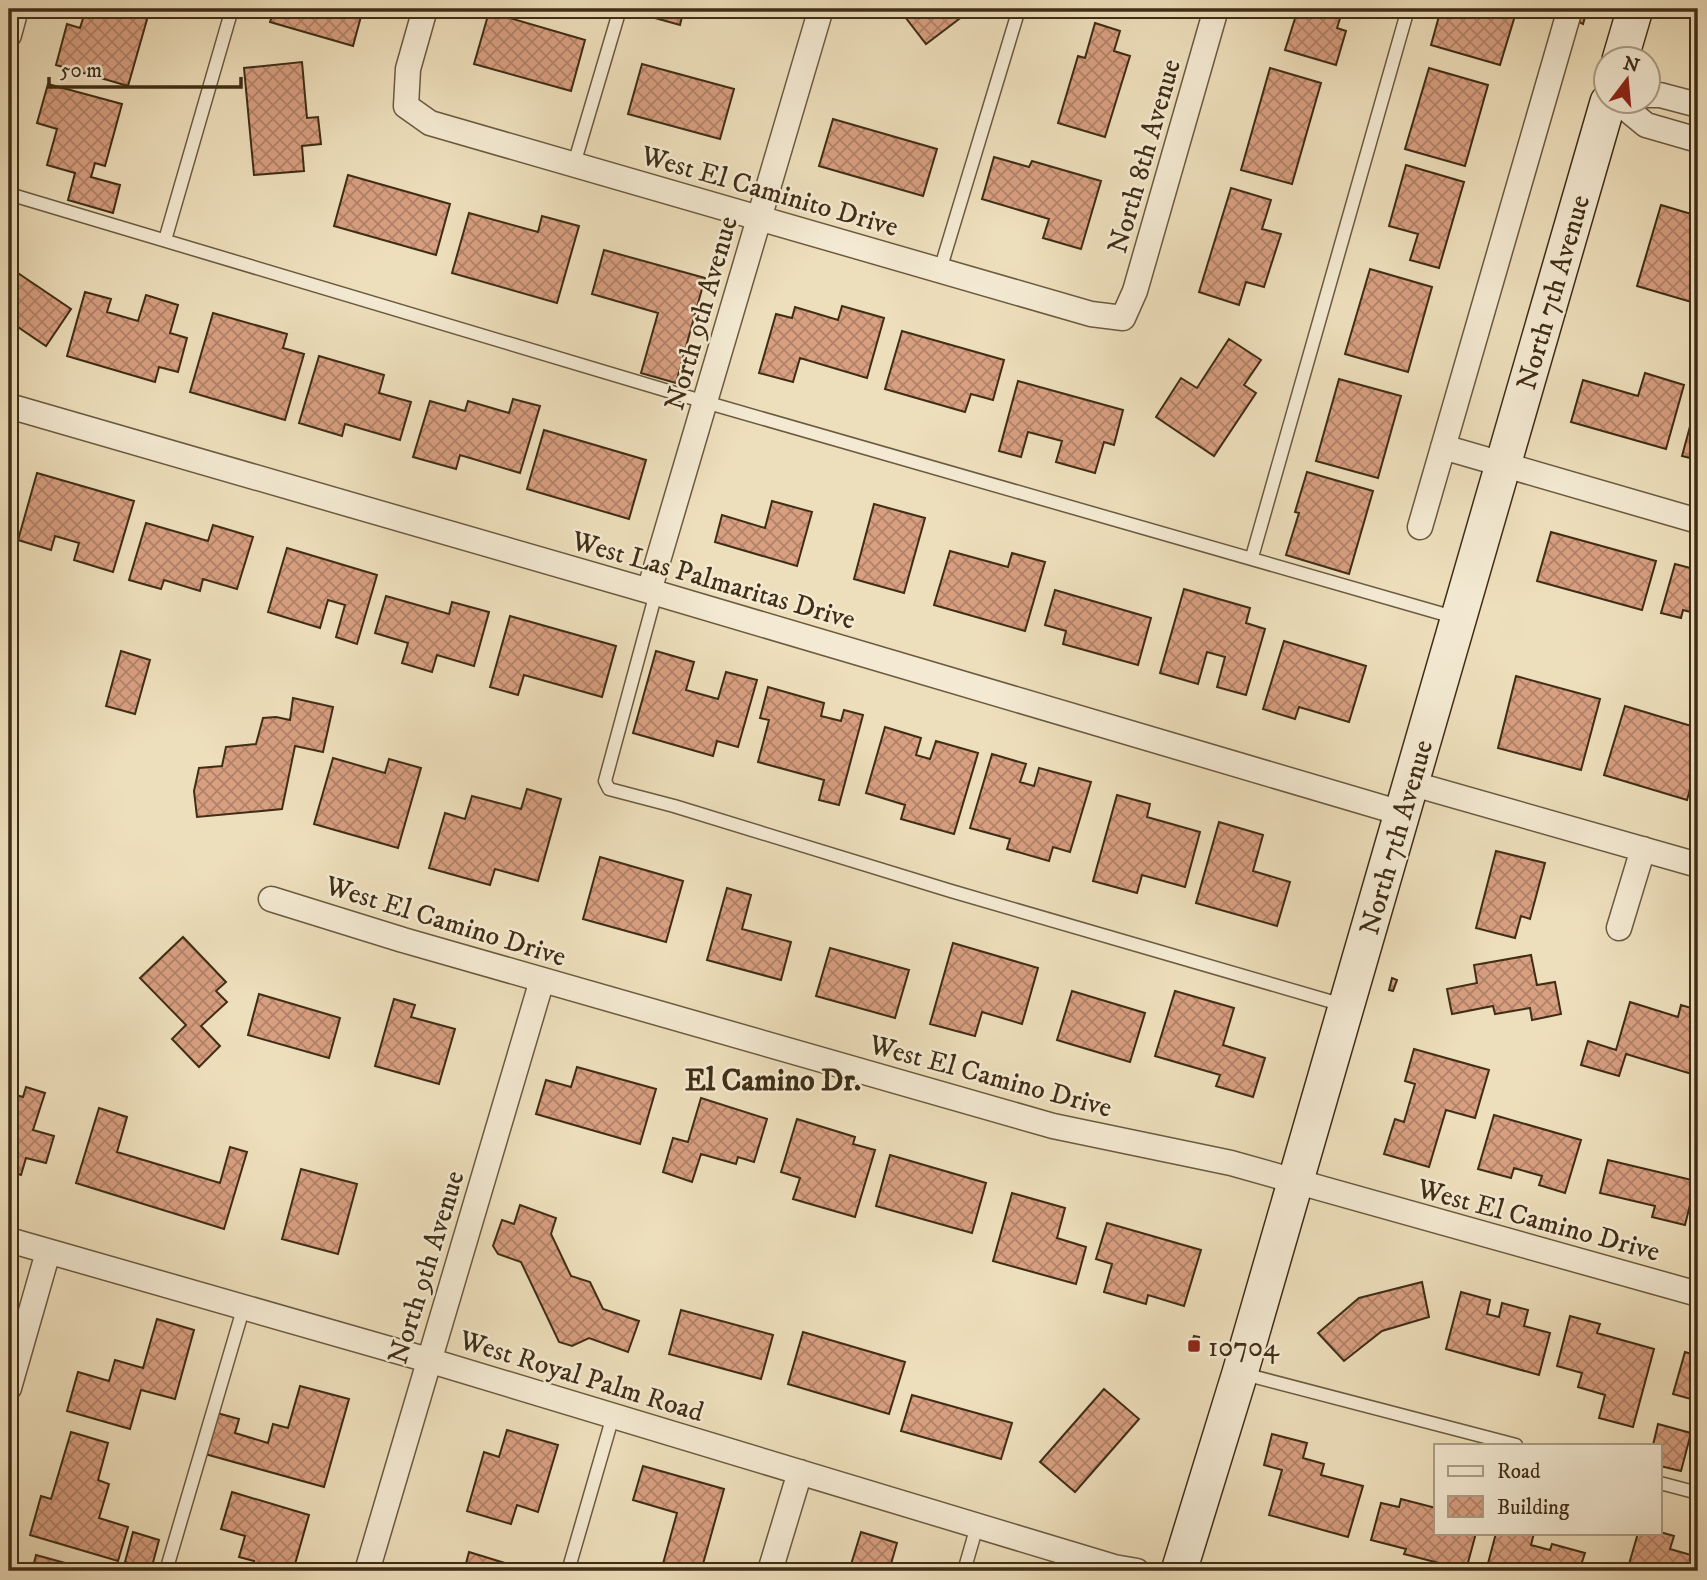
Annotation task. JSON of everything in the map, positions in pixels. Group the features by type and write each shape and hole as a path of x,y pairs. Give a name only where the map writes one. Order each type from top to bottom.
{"main road":[{"path":"1624,46 1635,9"},
{"name":"North 7th Avenue","path":"1179,1571 1347,1007 1604,116"}],"street":[{"path":"9,35 16,9"},
{"name":"West El Caminito Drive","path":"425,9 408,69 406,106 430,123 1091,314 1123,318"},
{"name":"North 8th Avenue","path":"1123,318 1135,291 1216,9"},
{"path":"1420,527 1570,9"},
{"name":"North 9th Avenue","path":"653,592 705,402 820,12"},
{"path":"1662,96 1698,106"},
{"path":"1635,116 1646,125 1698,140"},
{"name":"West Las Palmaritas Drive","path":"9,406 653,592 1406,798 1643,849 1698,865"},
{"path":"1443,447 1698,521"},
{"path":"1619,928 1643,849"},
{"name":"West El Camino Drive","path":"271,899 542,980 1053,1126 1231,1163 1698,1294"},
{"name":"North 9th Avenue","path":"367,1571 542,980"},
{"name":"West Royal Palm Road","path":"9,1240 244,1306 1114,1567 1137,1571"},
{"path":"9,1388 48,1252"},
{"path":"770,1571 800,1472"}],"lane":[{"path":"165,240 232,9"},
{"path":"574,164 620,9"},
{"path":"940,270 1019,9"},
{"path":"1252,557 1408,9"},
{"path":"9,194 705,402 1457,618"},
{"path":"653,592 605,780 609,789 674,806 951,891 1347,1007"},
{"path":"166,1571 244,1306"},
{"path":"1240,1373 1512,1444"},
{"path":"568,1571 613,1416"},
{"path":"1662,1484 1698,1493"},
{"path":"964,1571 977,1526"}],"building":[{"path":"86,9 150,9 128,86 56,65 67,24 80,28"},
{"path":"274,9 363,9 353,46 270,22"},
{"path":"638,9 684,9 680,25 637,13"},
{"path":"899,9 958,9 963,16 926,44"},
{"path":"1114,9 1134,9 1132,14"},
{"path":"1298,9 1343,9 1337,28 1346,31 1336,65 1285,50"},
{"path":"1441,9 1517,9 1500,65 1431,45"},
{"path":"1582,9 1587,10 1583,24 1579,22"},
{"path":"489,12 585,40 571,91 474,64"},
{"path":"1095,23 1120,31 1114,51 1130,56 1105,137 1058,123 1078,56 1085,58"},
{"path":"302,62 307,118 318,117 321,144 302,146 304,171 254,175 244,68"},
{"path":"642,64 734,89 720,139 628,114"},
{"path":"1270,68 1321,83 1292,184 1241,170"},
{"path":"1429,68 1488,85 1465,166 1405,149"},
{"path":"48,84 122,104 105,166 95,163 91,177 120,185 113,213 68,200 75,173 47,165 57,129 37,123"},
{"path":"833,119 937,149 923,196 819,166"},
{"path":"994,157 1029,167 1032,161 1101,181 1081,249 1043,238 1049,219 982,199"},
{"path":"1406,165 1464,182 1439,268 1410,260 1418,234 1389,226"},
{"path":"348,175 450,204 436,255 334,226"},
{"path":"1231,188 1271,200 1262,229 1281,234 1264,287 1246,282 1239,305 1199,292"},
{"path":"1661,205 1698,216 1698,304 1637,286"},
{"path":"469,213 538,232 542,216 579,226 557,303 452,273"},
{"path":"604,250 705,278 676,383 641,373 658,313 592,294"},
{"path":"9,267 71,309 46,346 9,321"},
{"path":"1370,269 1432,287 1408,372 1345,354"},
{"path":"85,292 111,299 107,312 138,321 146,295 178,305 170,333 187,338 178,372 159,367 155,382 67,356"},
{"path":"842,306 884,318 867,378 800,358 793,382 759,373 776,314 792,318 795,307 838,320"},
{"path":"213,313 287,334 283,348 304,354 285,420 190,392"},
{"path":"902,331 1004,360 993,400 971,394 965,412 885,389"},
{"path":"1229,339 1261,360 1244,385 1256,393 1214,456 1156,417 1181,378 1197,388"},
{"path":"319,356 384,375 379,393 411,402 400,440 345,424 342,436 299,423"},
{"path":"1645,373 1684,385 1666,449 1571,422 1583,380 1638,396"},
{"path":"1339,379 1401,396 1378,478 1316,461"},
{"path":"1018,381 1123,410 1114,445 1104,442 1095,473 1056,462 1062,441 1028,432 1021,457 999,451"},
{"path":"513,399 540,406 520,473 460,455 456,469 413,457 430,401 465,411 468,401 509,413"},
{"path":"1692,419 1698,421 1698,460 1682,456"},
{"path":"544,430 646,460 629,519 527,489"},
{"path":"1307,472 1373,491 1349,574 1286,555 1299,513 1295,512"},
{"path":"37,473 134,501 113,572 74,560 79,543 55,536 51,550 18,540"},
{"path":"772,501 812,512 797,566 715,542 722,515 765,528"},
{"path":"874,504 925,518 904,593 854,579"},
{"path":"146,523 208,541 213,525 253,537 237,589 203,579 200,591 164,580 161,589 129,580"},
{"path":"1551,532 1656,561 1642,610 1537,581"},
{"path":"287,548 377,575 357,644 336,637 345,605 328,600 320,628 268,612"},
{"path":"950,551 1008,567 1012,553 1045,562 1025,631 934,605"},
{"path":"1675,564 1698,570 1698,614 1683,610 1681,618 1661,613"},
{"path":"1184,589 1250,608 1246,623 1265,629 1246,695 1217,687 1225,657 1207,652 1198,684 1160,673"},
{"path":"1055,590 1151,618 1138,665 1063,644 1066,631 1045,625"},
{"path":"386,596 449,614 452,602 489,612 474,666 437,655 432,672 402,663 408,643 375,633"},
{"path":"510,616 616,646 602,697 524,675 518,695 490,687"},
{"path":"1284,641 1366,666 1349,722 1299,707 1295,719 1263,709"},
{"path":"121,651 150,660 135,714 106,706"},
{"path":"656,651 694,662 686,690 718,699 726,672 757,680 738,747 717,741 713,756 633,733"},
{"path":"1516,676 1600,699 1581,770 1498,748"},
{"path":"768,687 824,703 821,716 841,721 844,710 863,715 839,805 819,800 824,780 758,762 769,720 760,718"},
{"path":"293,698 333,707 323,752 295,746 282,809 197,817 194,791 199,768 222,766 226,747 256,744 263,718 290,720"},
{"path":"1625,706 1698,728 1698,761 1687,800 1604,775"},
{"path":"885,727 921,738 916,755 930,759 936,741 978,753 954,834 901,819 905,805 866,793"},
{"path":"992,754 1026,764 1020,782 1034,786 1039,768 1091,782 1070,852 1053,847 1049,861 1007,849 1010,839 970,828"},
{"path":"333,758 385,773 389,759 421,768 398,848 314,824"},
{"path":"527,789 561,799 538,881 495,869 490,885 429,868 445,813 465,819 472,796 521,809"},
{"path":"1117,795 1150,804 1147,817 1200,832 1185,887 1142,875 1137,893 1093,881"},
{"path":"1219,822 1263,835 1253,871 1290,882 1277,926 1196,903"},
{"path":"1496,851 1545,863 1530,919 1521,916 1515,938 1476,928"},
{"path":"600,857 683,881 666,942 583,919"},
{"path":"727,888 751,895 742,929 791,942 781,980 707,960"},
{"path":"183,937 226,982 216,991 227,1002 201,1026 220,1046 199,1067 172,1039 186,1025 140,978"},
{"path":"953,943 1038,968 1022,1024 982,1012 975,1036 930,1024"},
{"path":"830,948 909,970 895,1018 816,996"},
{"path":"1531,955 1537,985 1555,982 1561,1014 1532,1020 1530,1008 1495,1014 1493,1006 1452,1014 1447,989 1477,983 1474,965"},
{"path":"1392,978 1397,980 1393,991 1389,990"},
{"path":"1072,991 1145,1013 1130,1062 1057,1040"},
{"path":"1175,991 1234,1008 1223,1045 1265,1058 1253,1097 1216,1086 1220,1075 1155,1056"},
{"path":"259,994 340,1018 329,1058 248,1035"},
{"path":"394,999 415,1005 411,1017 455,1029 439,1084 375,1066"},
{"path":"1630,1002 1678,1017 1681,1005 1698,1010 1698,1076 1626,1054 1619,1076 1581,1065 1588,1041 1616,1050"},
{"path":"1414,1049 1489,1070 1475,1118 1446,1110 1429,1167 1384,1154 1395,1119 1404,1122 1415,1084 1405,1081"},
{"path":"577,1067 656,1089 640,1144 536,1114 546,1080 571,1087"},
{"path":"26,1087 45,1093 33,1130 54,1136 46,1163 26,1158 21,1175 9,1171 9,1093 23,1097"},
{"path":"701,1098 767,1119 754,1162 738,1157 736,1164 701,1154 692,1182 663,1172 673,1138 688,1142"},
{"path":"99,1108 127,1117 117,1152 220,1183 230,1147 247,1152 224,1229 76,1183"},
{"path":"1494,1115 1581,1140 1565,1193 1539,1185 1542,1176 1514,1168 1511,1178 1478,1169"},
{"path":"797,1119 855,1137 853,1144 875,1150 855,1217 793,1199 800,1178 781,1172"},
{"path":"890,1155 986,1183 972,1233 876,1206"},
{"path":"1608,1160 1696,1181 1685,1225 1652,1217 1655,1206 1600,1193"},
{"path":"301,1169 357,1184 338,1254 282,1239"},
{"path":"1012,1193 1065,1208 1057,1238 1086,1247 1076,1284 993,1261"},
{"path":"520,1205 556,1218 551,1234 571,1276 590,1282 603,1309 639,1321 628,1352 589,1338 572,1346 559,1342 521,1262 498,1254 493,1246 502,1220 514,1224"},
{"path":"1107,1223 1201,1250 1184,1306 1148,1295 1146,1304 1104,1292 1112,1264 1096,1259"},
{"path":"1422,1282 1429,1317 1382,1331 1344,1361 1318,1333 1359,1298"},
{"path":"1461,1292 1490,1300 1487,1314 1499,1317 1502,1303 1528,1310 1524,1326 1550,1333 1539,1375 1446,1349"},
{"path":"681,1310 773,1335 761,1379 669,1354"},
{"path":"1570,1316 1600,1324 1597,1333 1654,1349 1633,1427 1599,1418 1605,1395 1578,1387 1582,1373 1557,1366"},
{"path":"157,1319 194,1330 175,1399 141,1390 130,1429 67,1411 78,1372 109,1381 115,1360 143,1368"},
{"path":"803,1332 905,1362 889,1414 788,1384"},
{"path":"1194,1336 1199,1337 1195,1350 1190,1349"},
{"path":"1685,1352 1698,1356 1698,1401 1673,1394"},
{"path":"300,1386 349,1399 324,1487 205,1454 217,1413 239,1419 235,1433 268,1443 273,1424 288,1428"},
{"path":"1104,1389 1139,1419 1075,1492 1040,1462"},
{"path":"912,1395 1012,1423 1001,1459 901,1431"},
{"path":"1658,1424 1691,1433 1681,1471 1662,1466 1662,1444 1653,1444"},
{"path":"507,1430 558,1445 538,1512 517,1505 511,1524 467,1511 484,1452 499,1457"},
{"path":"71,1432 108,1443 98,1480 109,1484 99,1518 128,1527 118,1561 30,1535 41,1496 51,1499"},
{"path":"1272,1434 1307,1443 1303,1458 1324,1464 1321,1475 1363,1486 1348,1537 1269,1515 1282,1470 1264,1465"},
{"path":"643,1466 724,1489 701,1571 661,1571 677,1513 633,1500"},
{"path":"232,1492 309,1515 293,1571 251,1571 254,1561 239,1557 245,1536 221,1529"},
{"path":"1401,1499 1434,1507 1434,1534 1476,1534 1466,1570 1404,1554 1406,1549 1371,1540 1381,1503 1399,1507"},
{"path":"133,1532 159,1540 151,1570 125,1562"},
{"path":"861,1532 897,1543 889,1571 849,1571"},
{"path":"1662,1533 1674,1536 1670,1549 1698,1557 1698,1571 1627,1571 1638,1534"},
{"path":"1496,1534 1534,1534 1531,1545 1550,1550 1552,1544 1585,1553 1579,1571 1486,1571"},
{"path":"469,1552 508,1564 506,1571 464,1571"},
{"path":"36,1555 76,1566 75,1571 32,1571"}],"place":[{"name":"10704","path":"1194,1346"}],"district":[{"name":"El Camino Dr.","path":"773,1080"}]}
